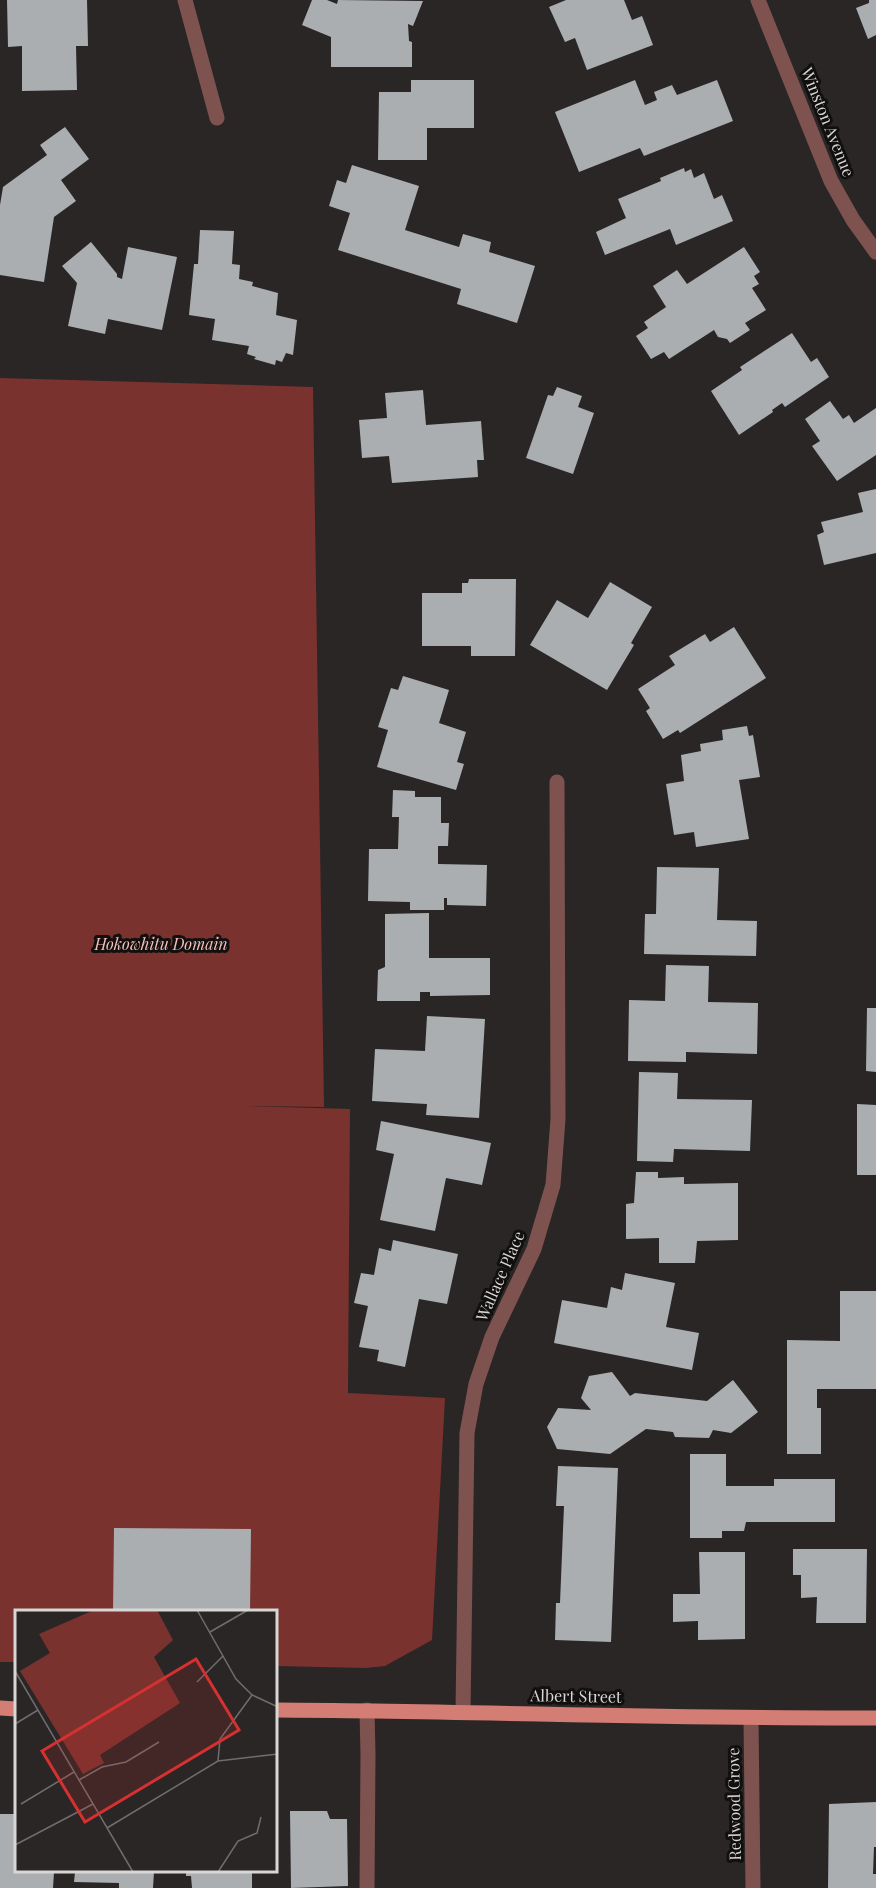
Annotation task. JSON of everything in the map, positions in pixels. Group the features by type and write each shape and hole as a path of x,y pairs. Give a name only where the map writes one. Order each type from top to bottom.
{"main road":[{"name":"Albert Street","path":"278,1710 751,1719 876,1718"}],"street":[{"path":"185,0 217,118"},
{"name":"Winston Avenue","path":"758,0 831,181 853,220 876,252"},
{"name":"Wallace Place","path":"463,1712 467,1433 476,1384 489,1347 534,1249 553,1185 558,1119 557,782"},
{"path":"367,1710 367,1888"},
{"name":"Redwood Grove","path":"751,1719 753,1888"}],"green space":[{"name":"Hokowhitu Domain","path":"0,378 313,387 324,1107 247,1106 350,1109 348,1393 445,1398 432,1640 385,1666 366,1668 278,1666 278,1610 15,1610 15,1662 0,1662"}],"building":[{"path":"7,0 87,0 88,46 76,46 77,90 22,91 22,46 8,47"},
{"path":"312,0 327,0 337,4 338,0 423,1 413,26 408,24 409,41 412,42 412,67 331,67 331,37 302,25"},
{"path":"566,0 624,0 632,20 642,16 653,45 587,70 575,38 565,42 549,7"},
{"path":"869,0 876,0 876,35 868,39 856,8 869,3"},
{"path":"411,80 474,80 474,128 427,128 427,160 378,160 379,92 411,92"},
{"path":"635,80 645,105 657,100 654,92 672,85 677,95 717,80 733,121 644,156 640,148 579,172 555,112"},
{"path":"65,127 89,159 61,180 76,201 54,217 44,282 0,275 0,205 3,187 47,155 40,145"},
{"path":"352,165 419,186 405,230 459,247 463,234 491,242 489,252 535,266 517,323 457,304 461,289 338,250 350,213 329,206 337,180 346,183"},
{"path":"684,168 685,172 691,169 694,178 704,173 714,199 722,195 733,221 676,245 670,229 605,255 596,232 626,218 618,199 661,181 660,178"},
{"path":"200,230 234,231 232,264 240,265 239,279 253,282 252,286 278,293 276,315 297,320 293,355 286,353 282,362 276,360 275,365 254,359 256,357 247,354 249,346 212,340 215,319 189,315 194,264 198,264"},
{"path":"91,242 117,277 122,279 128,247 177,257 162,330 108,319 105,334 68,326 77,283 62,266"},
{"path":"744,247 760,272 754,276 759,284 752,288 766,310 745,323 750,330 730,343 727,339 718,337 714,330 669,359 664,352 651,359 636,336 648,328 644,322 666,307 653,286 677,270 687,284"},
{"path":"792,333 811,362 817,358 829,377 785,407 782,403 772,410 773,412 739,435 711,391 742,370 740,367"},
{"path":"557,387 582,396 578,407 594,413 573,474 526,458 548,395 553,396"},
{"path":"423,390 426,425 481,421 484,460 477,460 478,477 392,483 389,456 362,458 359,420 387,418 385,393"},
{"path":"830,401 843,419 849,415 854,423 876,408 876,455 837,481 812,446 820,441 805,419"},
{"path":"876,489 876,553 824,565 817,535 824,532 821,522 863,512 858,493"},
{"path":"469,579 516,579 515,656 471,656 471,646 422,646 422,593 462,593 462,583 468,583"},
{"path":"610,582 652,607 631,643 634,645 607,690 530,645 557,600 588,618"},
{"path":"734,627 766,678 680,733 678,730 663,739 646,711 650,708 638,689 675,665 669,656 705,634 710,642"},
{"path":"403,676 449,690 439,723 466,732 457,762 464,764 456,790 377,767 388,730 378,727 391,688 398,690"},
{"path":"747,726 749,736 753,735 760,777 739,780 749,839 696,847 694,832 674,835 666,784 684,781 681,755 701,751 700,744 723,740 722,730"},
{"path":"393,790 415,791 415,797 441,797 441,823 449,823 448,846 438,846 438,864 487,865 486,906 447,905 447,898 444,898 444,910 410,910 410,902 368,901 369,849 398,849 399,817 392,817"},
{"path":"657,867 719,868 717,920 757,921 756,956 644,954 645,914 656,914"},
{"path":"429,913 429,958 490,958 490,995 430,996 430,992 420,992 420,1001 377,1001 378,970 385,967 385,914"},
{"path":"666,965 709,966 708,1002 758,1003 757,1054 686,1052 686,1062 628,1061 629,1000 665,1001"},
{"path":"867,1008 876,1008 876,1072 866,1071"},
{"path":"427,1016 485,1019 479,1118 426,1115 427,1104 372,1101 375,1049 425,1051"},
{"path":"639,1072 678,1073 677,1099 752,1100 750,1151 674,1149 673,1162 637,1161"},
{"path":"857,1104 876,1105 876,1175 857,1175"},
{"path":"381,1121 491,1143 482,1185 446,1178 435,1231 380,1220 394,1154 376,1150"},
{"path":"636,1172 658,1172 658,1178 684,1177 684,1184 738,1183 738,1240 697,1241 695,1263 659,1263 659,1238 626,1239 626,1204 634,1203"},
{"path":"393,1240 458,1254 447,1304 419,1299 405,1367 377,1361 379,1350 359,1347 368,1306 354,1303 361,1273 374,1275 379,1248 391,1251"},
{"path":"625,1273 675,1283 666,1327 699,1333 692,1370 554,1343 562,1300 607,1308 611,1287 622,1290"},
{"path":"840,1291 876,1291 876,1389 817,1389 817,1408 821,1408 821,1454 787,1454 787,1340 840,1341"},
{"path":"612,1372 630,1396 635,1393 707,1401 733,1380 758,1412 731,1433 713,1430 709,1438 675,1437 673,1432 646,1429 610,1454 557,1449 547,1427 558,1408 591,1410 581,1398 589,1376"},
{"path":"690,1454 726,1454 726,1486 774,1486 774,1479 835,1479 835,1522 746,1522 744,1531 722,1531 722,1538 690,1538"},
{"path":"558,1466 618,1468 611,1642 555,1640 556,1603 560,1603 564,1506 556,1506"},
{"path":"114,1528 251,1529 250,1610 113,1610"},
{"path":"793,1549 867,1549 866,1623 816,1623 817,1597 801,1598 801,1575 793,1575"},
{"path":"699,1552 745,1552 745,1639 698,1640 698,1621 673,1622 673,1594 700,1594"},
{"path":"876,1802 876,1847 874,1847 873,1874 876,1874 876,1888 828,1888 829,1804"},
{"path":"290,1811 327,1811 330,1819 347,1819 348,1886 291,1888"},
{"path":"0,1814 15,1814 15,1873 54,1873 53,1888 0,1888"},
{"path":"75,1873 154,1873 153,1888 119,1888 119,1883 74,1882"},
{"path":"186,1873 252,1873 252,1888 192,1888 191,1876 186,1876"}]}
